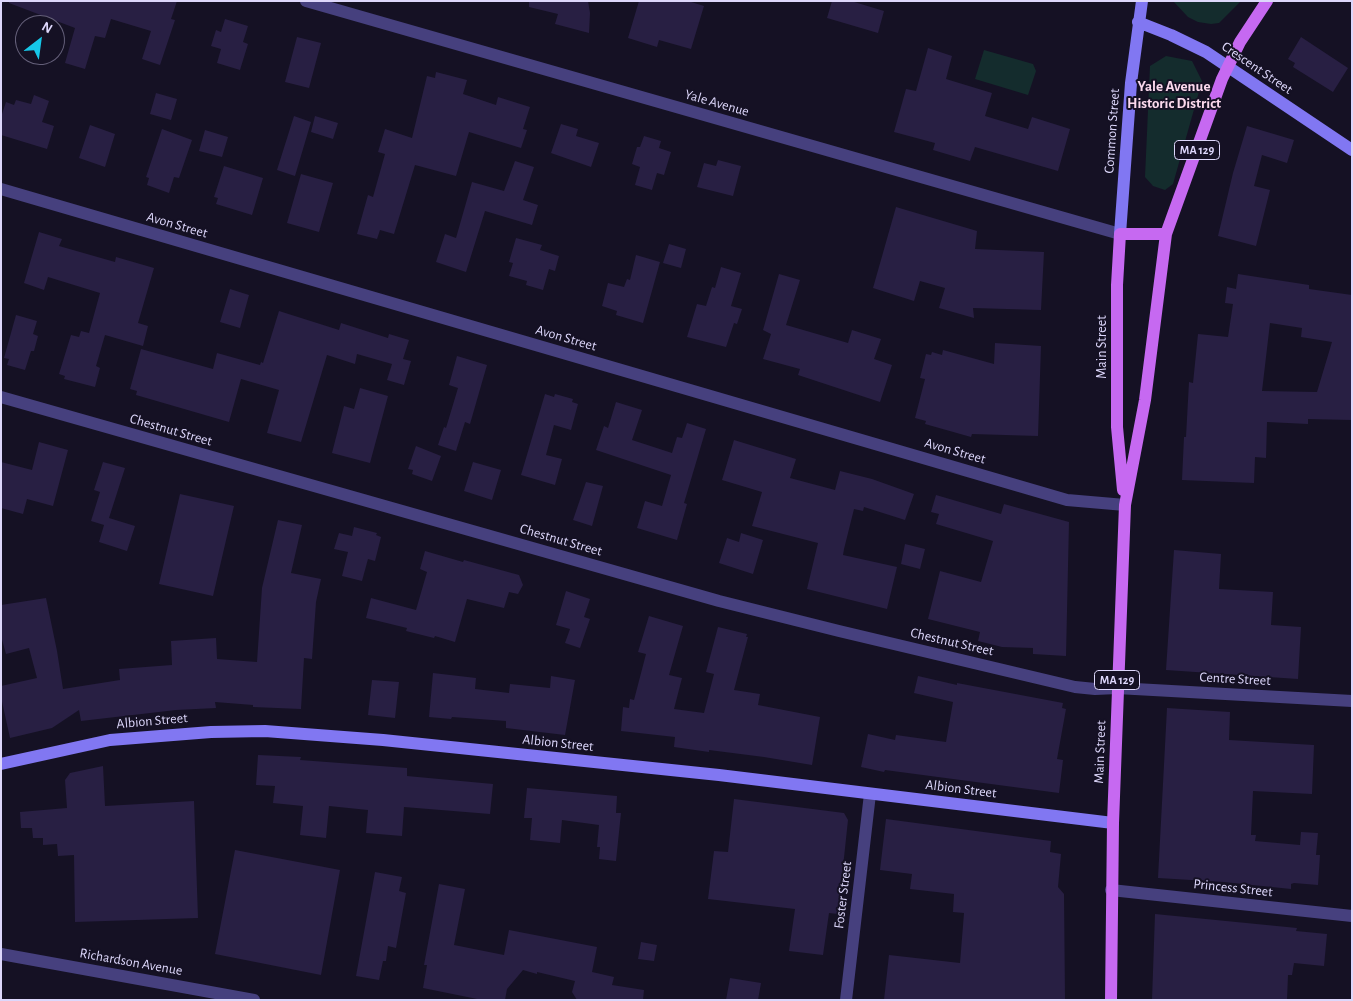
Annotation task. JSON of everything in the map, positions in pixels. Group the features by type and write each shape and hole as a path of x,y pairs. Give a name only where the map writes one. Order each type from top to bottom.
{"main road":[{"name":"Main Street","path":"1111,1000 1111,890 1125,505 1144,400 1166,234 1228,66 1240,42 1267,1"},
{"path":"1120,234 1166,234"},
{"name":"Main Street","path":"1120,234 1117,427 1125,505"}],"street":[{"name":"Yale Avenue","path":"306,1 1120,234"},
{"name":"Common Street","path":"1120,234 1131,82 1142,1"},
{"name":"Crescent Street","path":"1138,22 1172,35 1204,51 1352,150"},
{"name":"Avon Street","path":"1,189 1068,500 1125,505"},
{"name":"Chestnut Street","path":"1,397 751,609 1075,687 1117,688"},
{"name":"Centre Street","path":"1117,688 1352,701"},
{"name":"Albion Street","path":"1,764 110,740 211,732 265,731 322,734 719,775 1113,823"},
{"name":"Foster Street","path":"846,1000 870,794"},
{"name":"Princess Street","path":"1111,890 1352,916"},
{"name":"Richardson Avenue","path":"1,954 254,1000"}],"green space":[{"path":"1173,1 1241,1 1219,23 1211,24 1198,22 1188,17"},
{"path":"984,50 1033,64 1036,71 1028,95 975,79"},
{"path":"1166,56 1192,61 1202,81 1173,184 1165,190 1153,186 1145,177 1150,66"}],"building":[{"path":"9,1 177,1 171,19 175,20 160,65 142,59 151,31 111,19 105,38 95,36 85,69 65,63 75,28 65,24 65,15 41,15 9,3"},
{"path":"529,1 588,1 590,13 589,33 555,24 558,14 529,7"},
{"path":"639,1 688,1 704,6 691,49 659,40 657,47 628,38"},
{"path":"832,1 851,1 884,11 878,33 827,18"},
{"path":"225,19 248,26 243,42 248,44 240,70 217,63 221,49 211,46 216,30 221,32"},
{"path":"297,37 321,43 309,88 285,82"},
{"path":"1301,37 1348,68 1333,92 1293,67 1295,63 1288,59"},
{"path":"928,48 952,56 946,79 992,93 985,116 1028,129 1032,117 1070,129 1058,171 975,147 970,161 933,150 935,143 894,132 906,89 916,91"},
{"path":"436,72 467,80 463,94 496,105 498,97 530,107 523,129 527,130 521,148 469,132 456,176 415,165 394,234 380,230 377,239 357,234 368,195 373,197 385,154 378,152 385,129 412,138 427,76 435,78"},
{"path":"156,93 177,99 171,120 150,114"},
{"path":"34,95 49,101 42,122 54,126 47,149 1,135 1,117 6,102 14,105 16,100 31,104"},
{"path":"294,116 311,122 295,176 277,170"},
{"path":"315,116 338,123 333,139 311,132"},
{"path":"561,124 578,129 576,136 599,143 591,167 551,153"},
{"path":"90,125 115,134 105,167 79,158"},
{"path":"1247,126 1294,140 1287,163 1262,155 1254,186 1270,190 1256,246 1218,236 1233,173"},
{"path":"162,129 192,140 179,178 174,177 169,193 147,185 149,178 146,177"},
{"path":"205,130 228,137 222,157 199,151"},
{"path":"644,136 661,141 659,148 671,152 664,175 657,173 652,190 635,185 640,167 632,164 637,147 640,147"},
{"path":"718,160 741,166 733,196 697,187 704,163 716,166"},
{"path":"515,161 534,167 523,200 538,205 532,225 485,211 466,272 436,262 445,234 456,238 472,182 504,191"},
{"path":"224,166 263,178 252,215 216,204 218,198 214,197"},
{"path":"301,174 333,183 319,232 287,223"},
{"path":"896,207 977,231 975,249 1044,252 1041,310 973,308 974,318 939,308 945,288 920,281 914,301 873,288"},
{"path":"39,232 62,239 59,246 115,262 116,257 154,268 138,323 148,326 143,346 105,335 96,366 100,368 95,387 64,379 65,376 59,374 71,335 79,337 81,331 89,333 100,293 48,277 44,290 24,283"},
{"path":"516,238 542,245 540,250 559,256 555,271 549,269 543,290 526,285 527,281 509,276 513,263 509,262"},
{"path":"669,244 686,249 681,268 663,263"},
{"path":"636,255 660,262 643,323 616,315 617,311 602,306 608,283 624,287 627,279 630,280"},
{"path":"721,267 741,273 731,306 742,309 737,324 734,323 726,347 687,337 697,304 706,306 712,287 715,288"},
{"path":"779,274 800,280 786,325 848,343 852,330 881,339 874,359 892,365 880,402 798,375 800,369 763,359 771,334 763,330"},
{"path":"1238,274 1309,285 1309,289 1352,295 1352,420 1308,419 1308,424 1267,422 1266,458 1255,457 1254,483 1182,480 1189,382 1193,383 1198,334 1228,337 1233,304 1225,303 1227,287 1236,289","holes":["1270,323 1302,328 1301,337 1332,342 1317,392 1262,391"]},
{"path":"230,289 249,295 240,328 220,322"},
{"path":"279,311 339,330 341,323 388,338 389,334 409,340 403,359 411,361 404,385 387,380 392,364 357,354 355,364 327,355 301,442 267,433 279,390 241,379 229,422 136,395 137,391 130,389 141,349 213,369 217,353 260,365 261,362 263,363"},
{"path":"16,315 37,321 33,334 38,336 34,351 31,351 25,370 7,365 9,359 4,358"},
{"path":"995,343 1041,346 1038,436 972,434 971,437 925,424 926,421 915,418 925,379 920,378 926,354 931,355 932,352 942,355 943,350 994,364"},
{"path":"457,356 487,365 470,424 465,422 456,451 438,445 444,427 446,428 458,388 449,385"},
{"path":"360,388 388,396 370,463 332,453 344,406 354,409"},
{"path":"545,394 554,397 555,394 573,399 572,402 578,404 571,430 554,425 546,455 562,459 555,485 521,475"},
{"path":"616,402 642,410 632,440 672,453 677,437 682,438 687,423 706,429 684,503 687,504 677,540 637,528 645,501 662,506 671,475 596,450 604,426 608,428"},
{"path":"734,440 796,459 790,478 835,490 840,471 872,479 914,494 905,520 864,507 863,511 854,509 844,549 843,555 897,567 887,609 807,589 818,543 752,526 762,492 722,480"},
{"path":"39,442 68,450 53,506 27,499 23,514 1,508 1,462 32,470"},
{"path":"416,446 441,456 432,481 412,474 413,470 408,469"},
{"path":"103,462 125,468 109,518 135,526 127,551 99,542 104,525 91,521 100,492 94,490"},
{"path":"473,462 501,470 492,500 464,491"},
{"path":"586,482 603,486 592,526 573,520"},
{"path":"180,494 234,506 213,596 159,584"},
{"path":"936,495 1001,514 1004,504 1069,522 1066,656 1033,654 1033,648 1002,647 978,641 980,632 928,619 940,571 981,582 993,541 936,524 939,514 931,512"},
{"path":"278,520 302,525 291,573 321,579 316,602 312,659 304,658 301,709 253,707 253,705 215,702 216,708 176,710 81,721 79,710 52,728 10,738 1,697 1,686 37,678 29,648 6,654 1,636 1,605 46,598 63,689 120,680 119,669 172,665 171,641 216,638 217,659 257,662 262,588"},
{"path":"354,527 377,533 376,535 381,537 375,561 368,559 362,581 342,576 348,552 334,549 339,533 352,536"},
{"path":"741,533 763,540 753,574 719,563 727,538 739,542"},
{"path":"905,544 925,549 920,569 901,564"},
{"path":"1174,550 1221,554 1219,589 1273,592 1271,625 1301,627 1298,679 1166,670"},
{"path":"425,551 519,575 523,585 518,594 509,592 504,608 467,599 455,642 406,631 407,628 366,618 371,598 416,610 427,572 420,569"},
{"path":"566,591 590,599 584,617 590,619 580,648 565,643 570,629 556,625"},
{"path":"649,616 683,626 669,675 682,678 674,709 704,713 714,674 706,672 718,627 747,634 746,637 748,637 734,690 760,694 758,705 820,717 812,765 764,757 674,747 675,737 621,731 623,707 629,708 630,699 634,700 646,654 638,652"},
{"path":"433,673 476,678 475,689 509,693 510,684 550,688 551,676 575,680 565,735 506,728 506,721 429,717"},
{"path":"918,676 957,685 957,683 1063,703 1062,708 1066,709 1057,759 1063,760 1059,793 885,770 884,772 861,767 868,734 895,740 896,735 946,742 953,702 914,693"},
{"path":"372,680 399,682 395,718 368,715"},
{"path":"1167,708 1230,712 1229,740 1314,745 1312,794 1253,791 1251,835 1256,835 1255,841 1300,845 1301,832 1318,833 1316,855 1320,855 1318,885 1294,883 1291,884 1291,889 1158,878"},
{"path":"258,755 301,757 300,760 407,768 407,776 493,784 490,814 404,807 402,836 366,833 368,810 329,806 326,838 300,835 303,806 273,803 275,786 256,785"},
{"path":"103,766 105,806 194,801 198,918 75,922 74,855 58,856 57,844 43,845 43,838 33,838 32,828 21,828 20,812 67,808 65,780 70,773"},
{"path":"527,788 617,796 616,813 621,813 616,861 599,859 600,847 597,847 599,825 562,820 560,843 530,840 532,818 524,818"},
{"path":"734,799 844,813 848,820 838,914 829,913 823,955 789,951 795,909 708,899 714,851 728,852"},
{"path":"886,819 1051,841 1050,852 1061,854 1058,887 1064,894 1065,1000 884,1000 889,955 960,963 964,913 953,912 954,894 910,889 912,874 880,870"},
{"path":"235,850 340,870 321,975 215,954"},
{"path":"375,872 402,877 399,891 406,893 396,948 388,946 386,961 383,961 379,980 356,976"},
{"path":"439,884 465,889 454,945 504,955 509,930 597,947 592,972 614,977 612,985 644,990 643,1000 577,1000 572,992 575,981 523,970 507,989 505,1000 482,1000 423,988 427,965 424,965"},
{"path":"1155,914 1297,928 1296,931 1327,934 1324,966 1294,963 1292,975 1288,975 1287,1000 1152,1000"},
{"path":"641,942 657,945 654,961 638,959"},
{"path":"730,978 761,983 758,1000 726,1000"}],"district":[{"name":"Yale Avenue Historic District","path":"1174,94"}]}
